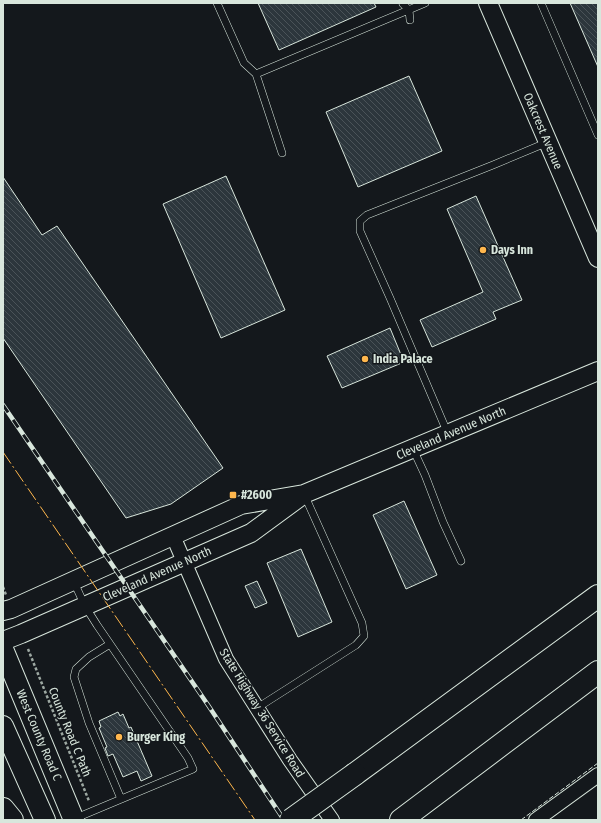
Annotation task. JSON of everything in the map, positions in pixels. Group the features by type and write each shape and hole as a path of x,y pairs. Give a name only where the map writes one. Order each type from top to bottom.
{"highway":[{"path":"292,820 598,596"},
{"path":"400,820 598,672"},
{"path":"3,809 12,820"}],"main road":[{"name":"West County Road C","path":"3,649 80,817"},
{"path":"5,732 45,820"}],"street":[{"name":"Oakcrest Avenue","path":"488,3 598,258"},
{"name":"Cleveland Avenue North","path":"3,611 241,505 304,494 598,371"},
{"name":"Cleveland Avenue North","path":"3,641 251,533 304,494"},
{"name":"State Highway 36 Service Road","path":"173,536 226,659 290,760 332,820"},
{"path":"536,820 598,775"}],"lane":[{"path":"217,3 244,63 256,74 282,153"},
{"path":"256,74 425,3"},
{"path":"541,3 598,135"},
{"path":"403,4 409,10 410,20"},
{"path":"448,434 360,231 360,221 367,215 548,142"},
{"path":"413,448 443,522 461,561"},
{"path":"257,708 356,645 364,636 362,623 304,494"},
{"path":"73,580 85,606 188,758 193,769 80,817"},
{"path":"110,644 89,657 76,669 74,677 89,723 121,799"}],"path":[{"name":"County Road C Path","path":"29,651 89,801 80,817"}],"building":[{"path":"258,3 374,3 376,7 279,50"},
{"path":"570,3 598,3 598,67"},
{"path":"409,76 442,151 358,187 326,112"},
{"path":"226,176 285,310 221,338 163,204"},
{"path":"3,177 42,235 57,226 223,468 171,504 126,518 3,338"},
{"name":"Days Inn","path":"476,196 522,300 493,312 496,319 432,347 420,320 483,292 447,209"},
{"name":"India Palace","path":"390,328 404,362 342,388 327,356"},
{"path":"404,501 437,575 406,589 373,515"},
{"path":"301,549 332,622 298,637 267,563"},
{"path":"257,581 267,603 255,608 245,586"},
{"name":"Burger King","path":"118,712 120,716 123,714 129,728 131,727 152,776 141,781 137,771 123,777 113,754 108,756 105,748 107,747 99,728 101,727 99,721"}],"railway":[{"path":"3,405 208,705 284,820"}],"fence":[{"path":"521,820 598,763"}],"power":[{"path":"3,452 255,820"}],"place":[{"name":"Days Inn","path":"483,250"},
{"name":"India Palace","path":"365,359"},
{"name":"#2600","path":"233,495"},
{"name":"Burger King","path":"119,737"}]}
